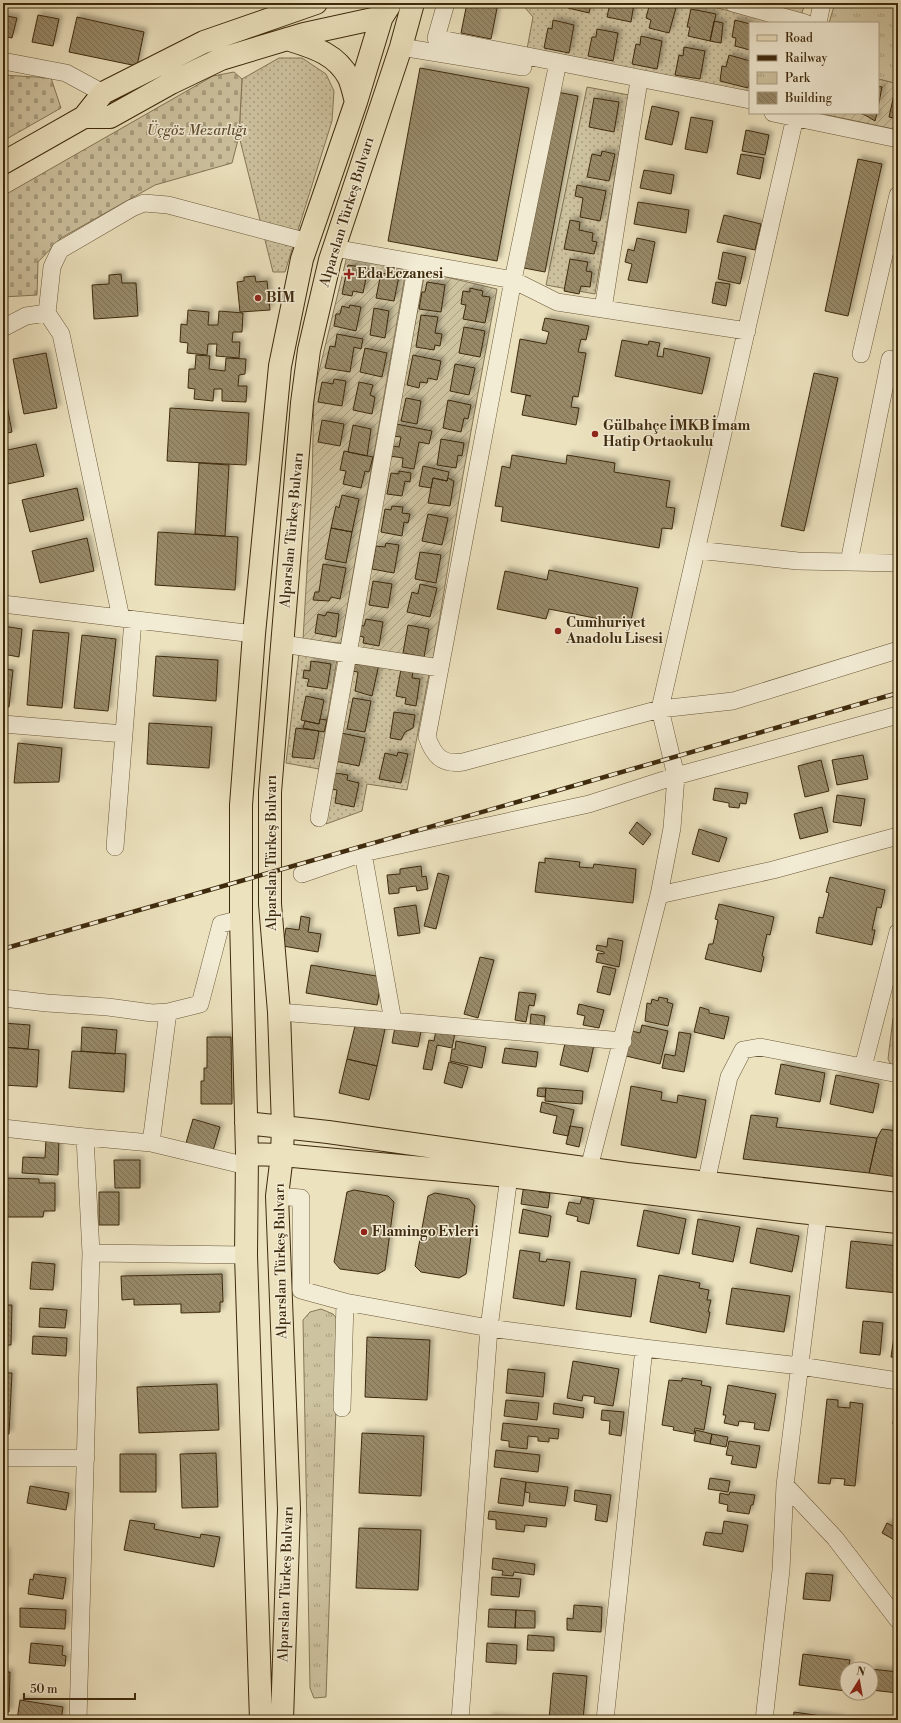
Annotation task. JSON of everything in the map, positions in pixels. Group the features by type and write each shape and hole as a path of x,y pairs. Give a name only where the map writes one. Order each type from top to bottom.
{"main road":[{"path":"3,163 84,117 103,93 204,42 316,3"},
{"name":"Alparslan Türkeş Bulvarı","path":"282,1720 289,1509 277,1196 282,1155 283,1126 279,1012 270,904 270,792 302,403 309,350 334,248 413,3"},
{"path":"84,117 110,117 170,84 220,59 386,8"},
{"name":"Alparslan Türkeş Bulvarı","path":"261,1720 246,1255 247,1160 241,918 241,805 254,634 280,366 302,259 356,102 386,8"},
{"path":"287,39 318,48 335,59 349,78 356,102"},
{"path":"246,1123 283,1126 706,1183 898,1222"},
{"path":"247,1160 282,1155 820,1205 898,1204"}],"street":[{"path":"446,3 436,38 749,100"},
{"path":"733,3 801,22"},
{"path":"818,22 822,3"},
{"path":"400,47 556,72 749,109"},
{"path":"3,61 66,73 103,93"},
{"path":"556,72 513,280 427,737 432,751 440,759 452,763 660,709 733,701 898,650"},
{"path":"603,309 638,87"},
{"path":"784,114 796,115 898,139"},
{"path":"589,1168 623,1041 659,895 672,828 676,776 660,709 748,331 796,115"},
{"path":"861,354 898,195"},
{"path":"115,847 124,734 127,619 61,334 47,312 52,267 60,250 132,208 144,203 168,205 308,242"},
{"path":"334,248 513,280 557,302 748,331"},
{"path":"319,818 417,263"},
{"path":"3,328 26,316 47,312"},
{"path":"850,562 890,359"},
{"path":"697,550 798,561 898,563"},
{"path":"3,604 254,634"},
{"path":"283,644 440,668"},
{"path":"302,874 363,853 589,804 676,776 898,715"},
{"path":"3,724 124,734"},
{"path":"659,895 773,870 898,836"},
{"path":"363,853 393,1021"},
{"path":"3,998 47,1003 108,1007 152,1013 168,1012 200,1004 221,924 241,918"},
{"path":"863,1067 898,932"},
{"path":"151,1143 168,1012"},
{"path":"279,1012 623,1041"},
{"path":"706,1183 729,1077 743,1050 760,1047 898,1074"},
{"path":"3,1128 151,1143 247,1160"},
{"path":"78,1720 91,1253 85,1137"},
{"path":"460,1720 489,1328 509,1176"},
{"path":"277,1196 301,1198 301,1290 345,1302 489,1328 800,1366 898,1381"},
{"path":"764,1720 781,1570 785,1485 820,1205"},
{"path":"91,1253 246,1255"},
{"path":"342,1408 345,1302"},
{"path":"605,1720 644,1348"},
{"path":"3,1458 86,1458"},
{"path":"785,1485 835,1538 898,1620"}],"green space":[{"path":"521,3 698,3 773,22 749,22 749,97 527,49 533,17"},
{"path":"750,3 805,3 801,16"},
{"path":"835,3 898,3 898,84 879,79 879,22 829,22"},
{"path":"279,58 302,58 326,74 334,91 332,121 285,272 273,272 239,136 242,79"},
{"name":"Üçgöz Mezarlığı","path":"234,72 242,79 239,136 232,163 155,185 61,238 38,262 37,295 3,297 3,196 213,76"},
{"path":"3,75 51,78 61,108 3,141"},
{"path":"879,79 898,84 898,130 823,114 879,114"},
{"path":"587,87 629,95 595,294 546,285"},
{"path":"347,256 406,270 341,643 303,640 312,483 314,392"},
{"path":"425,272 497,289 463,475 433,659 355,649 381,500"},
{"path":"299,653 337,659 319,769 286,763"},
{"path":"350,657 430,669 407,790 367,784 362,811 326,824"},
{"path":"893,1018 898,1018 898,1068 892,1067 888,1059"},
{"path":"321,1309 333,1314 339,1321 326,1697 314,1698 310,1688 303,1320 310,1312"}],"building":[{"path":"144,3 144,7 131,4"},
{"path":"467,3 498,3 491,39 461,33"},
{"path":"569,3 591,3 589,13 568,8"},
{"path":"610,3 634,3 631,22 607,17"},
{"path":"650,3 677,4 669,33 649,28 651,20 646,18"},
{"path":"691,9 716,14 710,41 688,36 690,27 687,27"},
{"path":"3,15 17,18 12,38 3,36"},
{"path":"38,15 59,19 53,46 32,42"},
{"path":"77,17 144,32 137,66 69,52"},
{"path":"553,20 574,25 569,53 544,48 548,28 552,29"},
{"path":"735,20 749,24 749,50 735,46 736,38 732,37"},
{"path":"714,21 723,23 721,43 710,41"},
{"path":"597,29 618,33 613,61 588,56 592,37 596,37"},
{"path":"641,36 662,41 657,69 632,64 636,44 640,45"},
{"path":"684,47 705,51 700,79 675,75 679,55 683,56"},
{"path":"729,55 749,61 748,88 720,81 722,66 726,67"},
{"path":"420,68 529,88 497,261 388,241"},
{"path":"879,86 882,87 879,103"},
{"path":"557,92 578,96 545,272 524,268"},
{"path":"894,95 898,96 898,119 889,117"},
{"path":"594,98 619,102 614,132 589,127"},
{"path":"652,106 679,112 672,145 645,139"},
{"path":"862,114 877,114 875,121"},
{"path":"691,117 713,121 707,153 685,149"},
{"path":"746,130 769,135 765,155 742,151"},
{"path":"602,151 615,154 609,181 587,177 592,154 601,156"},
{"path":"741,154 764,158 760,179 737,174"},
{"path":"858,159 882,164 848,316 825,311"},
{"path":"644,170 674,175 671,194 640,188"},
{"path":"577,185 606,191 600,221 580,217 583,198 575,196"},
{"path":"638,202 689,210 686,233 634,224"},
{"path":"724,215 761,224 755,250 717,242"},
{"path":"570,220 580,222 579,230 593,233 592,241 597,242 594,254 564,249"},
{"path":"637,238 655,242 647,283 628,280 632,264 625,262 628,249 634,251"},
{"path":"723,252 746,257 740,284 718,279"},
{"path":"570,259 588,262 586,271 592,272 590,287 581,286 579,294 564,291"},
{"path":"348,265 368,268 363,293 353,291 352,296 342,294"},
{"path":"381,273 399,276 394,301 376,298"},
{"path":"121,274 122,283 136,283 138,316 94,319 92,285 109,284 109,275"},
{"path":"255,276 256,282 267,281 270,310 240,312 237,282 244,281 244,277"},
{"path":"427,282 445,285 441,312 419,309 422,292 425,292"},
{"path":"716,282 730,284 726,306 712,303"},
{"path":"470,288 483,291 482,296 490,297 485,323 463,319 466,305 461,304 463,291 470,292"},
{"path":"350,305 361,307 356,331 334,326 336,314 340,314 342,306 349,308"},
{"path":"374,308 389,311 385,338 370,335"},
{"path":"188,310 209,312 208,325 218,325 219,311 243,313 242,332 233,332 232,342 240,342 239,358 216,356 217,344 208,344 207,355 187,353 188,343 180,342 181,324 187,325"},
{"path":"421,315 438,317 435,333 442,334 440,346 435,345 434,350 416,347"},
{"path":"545,318 589,326 586,340 581,339 578,352 586,353 578,397 573,396 571,407 579,408 576,425 522,415 526,395 511,392 520,339 546,344 549,332 542,330"},
{"path":"464,327 485,331 480,357 459,353"},
{"path":"337,334 363,339 361,349 354,347 350,372 325,368 330,346 335,347"},
{"path":"622,340 648,345 649,341 660,343 657,356 663,357 664,348 710,358 702,394 615,376"},
{"path":"365,348 387,353 382,377 360,372"},
{"path":"46,353 57,408 24,414 13,359"},
{"path":"196,355 210,356 209,369 225,371 226,358 246,359 245,374 239,375 238,386 247,386 246,402 222,401 222,389 214,389 213,401 194,399 195,389 188,388 189,369 195,369"},
{"path":"413,355 441,361 437,380 428,378 427,383 420,382 419,388 407,385"},
{"path":"455,364 475,368 469,395 450,391"},
{"path":"814,373 838,378 804,531 781,526"},
{"path":"334,379 346,381 342,406 318,402 322,382 333,384"},
{"path":"359,382 373,385 370,395 375,397 372,414 353,410"},
{"path":"3,384 12,432 3,434"},
{"path":"406,398 421,401 417,424 401,421"},
{"path":"448,400 471,405 468,419 464,418 461,432 443,428"},
{"path":"170,408 249,413 246,465 167,461"},
{"path":"322,420 344,424 340,446 318,442"},
{"path":"396,424 432,431 429,444 419,442 414,469 402,467 403,458 390,456 392,446 399,447 401,437 393,436"},
{"path":"353,425 371,429 367,456 348,452"},
{"path":"441,439 464,443 462,456 458,455 456,468 437,465"},
{"path":"36,444 44,476 3,485 3,451"},
{"path":"344,451 373,457 369,472 365,471 361,488 343,484 346,471 340,470"},
{"path":"512,455 566,464 567,455 615,463 614,472 670,481 666,507 675,508 672,529 662,528 659,548 501,521 503,507 495,506 502,466 510,468"},
{"path":"199,463 229,465 225,536 195,534"},
{"path":"423,466 449,472 447,481 433,478 431,488 419,486"},
{"path":"399,471 411,473 410,482 405,481 402,496 387,494 391,473 399,474"},
{"path":"433,478 447,481 448,478 454,481 450,506 428,503"},
{"path":"77,488 84,520 30,532 22,500"},
{"path":"342,495 359,499 352,532 331,528 336,506 339,508"},
{"path":"392,506 403,507 402,513 410,514 408,523 404,522 402,536 381,532 385,509 391,510"},
{"path":"428,514 448,518 442,545 422,541"},
{"path":"331,528 352,532 346,563 325,559"},
{"path":"158,532 238,537 235,590 155,585"},
{"path":"87,538 94,571 40,583 32,551"},
{"path":"386,543 399,545 394,573 372,569 376,546 385,547"},
{"path":"420,552 441,555 436,583 415,579"},
{"path":"323,564 346,568 340,599 331,597 329,601 313,600 315,592 319,592"},
{"path":"549,570 638,588 630,625 549,609 546,619 497,609 505,571 547,580"},
{"path":"373,581 392,584 388,608 369,605"},
{"path":"420,584 437,588 430,617 407,612 412,592 418,594"},
{"path":"327,612 339,614 336,637 315,633 318,614 325,616"},
{"path":"366,619 383,622 379,646 363,643 364,637 358,636 360,625 364,626"},
{"path":"408,625 429,629 424,657 403,653"},
{"path":"3,626 22,629 19,657 3,654"},
{"path":"33,630 69,633 62,708 27,705"},
{"path":"82,635 116,639 108,711 74,708"},
{"path":"156,656 218,660 216,701 153,696"},
{"path":"353,660 379,664 372,696 355,691 358,672 351,671"},
{"path":"311,661 331,664 327,689 307,686 309,679 303,678 304,670 310,671"},
{"path":"3,669 13,670 9,707 3,706"},
{"path":"401,669 413,671 412,678 420,679 416,706 405,704 406,698 396,696"},
{"path":"306,696 324,700 319,724 301,720"},
{"path":"353,698 371,701 365,732 347,729"},
{"path":"394,712 415,715 413,728 405,732 401,740 390,738"},
{"path":"320,719 327,720 324,732 303,728 305,721 319,724"},
{"path":"149,723 212,727 209,768 147,764"},
{"path":"296,728 319,731 314,759 292,757"},
{"path":"341,733 365,738 359,766 335,761"},
{"path":"18,743 62,748 59,782 14,783"},
{"path":"398,752 408,754 401,783 379,779 385,753 397,756"},
{"path":"863,755 868,779 837,785 832,760"},
{"path":"821,760 829,791 805,797 798,766"},
{"path":"335,773 348,775 347,780 359,783 354,807 335,803 337,790 332,789"},
{"path":"715,788 748,793 746,804 740,803 739,808 729,807 729,803 713,800"},
{"path":"837,795 865,799 861,826 833,822"},
{"path":"822,807 828,832 800,839 794,814"},
{"path":"637,822 651,834 643,845 629,833"},
{"path":"699,829 727,838 719,862 692,854"},
{"path":"545,858 580,862 579,867 593,868 594,864 636,869 633,903 535,892 539,862 545,863"},
{"path":"421,866 422,877 426,876 428,889 417,891 416,886 399,888 399,893 389,894 387,875 400,874 400,869"},
{"path":"438,873 449,876 436,929 424,926"},
{"path":"830,877 885,890 881,908 877,907 872,930 875,930 872,945 816,933 819,917 823,918 829,893 826,892"},
{"path":"719,904 774,917 770,935 767,934 762,956 764,957 761,972 705,959 709,944 713,944 718,920 715,919"},
{"path":"416,905 420,933 398,936 394,908"},
{"path":"301,916 310,918 308,932 321,934 318,952 283,946 286,928 299,930"},
{"path":"608,938 623,941 619,967 596,962 598,953 604,954 604,952 596,950 597,945 607,947"},
{"path":"480,957 494,960 478,1018 464,1014"},
{"path":"311,965 382,977 377,1005 306,993"},
{"path":"603,966 616,969 610,995 597,992"},
{"path":"519,992 536,994 534,1006 529,1005 526,1022 515,1020"},
{"path":"659,997 668,999 667,1002 673,1004 668,1026 645,1021 647,1003 651,1004 652,999 658,1001"},
{"path":"579,1004 604,1010 599,1028 583,1025 585,1016 577,1014"},
{"path":"700,1007 709,1010 709,1013 729,1017 724,1039 694,1032"},
{"path":"531,1014 545,1016 544,1026 530,1024"},
{"path":"356,1022 385,1029 377,1066 347,1059"},
{"path":"3,1023 30,1025 28,1049 3,1047"},
{"path":"642,1025 668,1031 660,1064 626,1056 632,1031 640,1033"},
{"path":"82,1027 117,1030 115,1054 81,1051"},
{"path":"395,1027 421,1031 418,1047 392,1043"},
{"path":"436,1030 455,1033 452,1048 437,1045 432,1070 423,1069 429,1040 434,1041"},
{"path":"679,1032 691,1034 684,1072 662,1068 665,1054 675,1056"},
{"path":"207,1037 231,1037 232,1104 201,1104 201,1081 204,1081 204,1068 207,1068"},
{"path":"566,1039 594,1045 588,1072 560,1065"},
{"path":"456,1041 486,1047 482,1068 450,1061 452,1049 455,1049"},
{"path":"3,1047 39,1050 37,1087 3,1085"},
{"path":"505,1048 538,1052 536,1067 502,1063"},
{"path":"72,1051 126,1054 124,1092 69,1088"},
{"path":"347,1059 377,1066 369,1100 339,1093"},
{"path":"449,1062 468,1067 462,1088 444,1083"},
{"path":"781,1064 825,1073 820,1102 775,1094"},
{"path":"836,1075 879,1084 873,1113 830,1104"},
{"path":"631,1086 662,1092 661,1100 677,1103 678,1095 706,1100 696,1158 621,1145"},
{"path":"538,1088 546,1088 545,1097 537,1096"},
{"path":"546,1088 583,1091 582,1104 545,1101"},
{"path":"542,1102 574,1110 568,1136 553,1133 557,1116 540,1112"},
{"path":"751,1115 778,1118 776,1127 877,1138 869,1173 743,1159"},
{"path":"193,1119 220,1127 213,1151 186,1143"},
{"path":"570,1126 583,1128 579,1147 566,1144"},
{"path":"882,1129 898,1131 898,1177 869,1173 877,1138"},
{"path":"46,1138 59,1138 58,1175 22,1173 23,1157 45,1158"},
{"path":"114,1160 140,1160 140,1188 115,1188"},
{"path":"3,1178 39,1179 39,1183 55,1183 55,1211 44,1211 43,1217 3,1217"},
{"path":"524,1184 540,1186 539,1192 550,1193 548,1208 521,1204"},
{"name":"Flamingo Evleri","path":"354,1190 388,1196 394,1202 385,1270 378,1274 340,1269 334,1262 347,1192"},
{"path":"99,1192 119,1192 119,1225 99,1225"},
{"path":"435,1193 469,1199 475,1206 466,1274 459,1278 421,1272 415,1266 428,1196"},
{"path":"582,1197 594,1200 589,1224 577,1221 578,1217 566,1214 569,1202 580,1204"},
{"path":"523,1209 551,1216 548,1237 519,1233"},
{"path":"644,1210 686,1219 679,1254 637,1246"},
{"path":"698,1219 740,1227 733,1262 692,1254"},
{"path":"757,1228 799,1236 792,1272 750,1263"},
{"path":"851,1241 898,1246 898,1293 846,1288"},
{"path":"520,1250 540,1253 539,1261 546,1262 547,1259 570,1262 564,1306 513,1298"},
{"path":"32,1262 55,1264 53,1290 30,1289"},
{"path":"581,1271 636,1279 631,1317 576,1309"},
{"path":"222,1274 223,1302 220,1302 220,1312 181,1313 181,1304 134,1305 134,1299 122,1300 121,1276"},
{"path":"659,1275 700,1283 699,1288 709,1290 707,1300 711,1300 706,1333 650,1322"},
{"path":"732,1288 790,1296 784,1332 726,1324"},
{"path":"3,1301 6,1301 5,1305 12,1305 11,1345 6,1345 6,1352 3,1351"},
{"path":"40,1308 67,1310 65,1328 39,1327"},
{"path":"863,1321 883,1323 880,1355 860,1353"},
{"path":"895,1330 898,1331 898,1358 891,1357"},
{"path":"33,1336 67,1338 66,1356 32,1354"},
{"path":"367,1337 430,1340 427,1400 365,1397"},
{"path":"573,1361 619,1369 613,1406 594,1403 595,1397 583,1395 582,1401 567,1398"},
{"path":"508,1369 545,1373 543,1397 506,1393"},
{"path":"3,1373 12,1373 9,1434 3,1434"},
{"path":"682,1378 702,1381 701,1385 711,1387 704,1430 695,1428 694,1434 673,1430 674,1427 662,1425 669,1380 682,1381"},
{"path":"217,1384 219,1430 139,1433 137,1387"},
{"path":"728,1385 776,1394 769,1431 754,1429 755,1423 739,1421 738,1426 724,1423 726,1415 723,1415"},
{"path":"827,1399 838,1400 838,1407 850,1408 850,1402 863,1404 855,1486 844,1485 845,1479 831,1478 830,1484 818,1483"},
{"path":"506,1400 539,1403 537,1420 504,1416"},
{"path":"554,1403 584,1408 583,1418 553,1414"},
{"path":"895,1406 898,1406 898,1425 893,1424"},
{"path":"602,1410 624,1412 621,1436 609,1434 610,1421 601,1420"},
{"path":"503,1423 559,1429 558,1439 549,1438 549,1442 538,1441 538,1437 528,1436 527,1449 509,1447 509,1441 501,1440"},
{"path":"696,1430 712,1434 710,1444 694,1441"},
{"path":"362,1433 424,1436 421,1496 359,1493"},
{"path":"712,1434 728,1437 726,1447 710,1444"},
{"path":"729,1441 760,1446 756,1468 731,1464 733,1456 726,1455"},
{"path":"496,1450 540,1455 538,1472 494,1467"},
{"path":"216,1453 218,1507 182,1508 180,1454"},
{"path":"120,1454 156,1454 156,1492 120,1492"},
{"path":"501,1478 526,1482 523,1506 498,1503"},
{"path":"710,1478 730,1481 728,1492 708,1489"},
{"path":"526,1482 568,1487 565,1506 529,1502 530,1493 525,1492"},
{"path":"30,1486 69,1493 66,1510 27,1503"},
{"path":"575,1490 611,1495 607,1522 595,1520 597,1505 574,1501"},
{"path":"730,1492 755,1495 749,1514 727,1511 728,1505 719,1503 720,1493 729,1495"},
{"path":"489,1511 547,1518 546,1527 525,1525 524,1532 496,1529 496,1520 488,1519"},
{"path":"130,1520 155,1524 154,1529 200,1538 201,1534 220,1537 214,1567 124,1550"},
{"path":"724,1521 748,1525 743,1552 703,1545 706,1532 722,1534"},
{"path":"887,1523 897,1528 898,1526 898,1542 882,1533"},
{"path":"359,1528 421,1530 418,1590 356,1588"},
{"path":"3,1551 6,1551 6,1590 3,1590"},
{"path":"493,1558 535,1564 534,1575 514,1572 513,1576 502,1575 503,1571 492,1569"},
{"path":"806,1573 833,1575 830,1601 803,1599"},
{"path":"34,1574 66,1578 63,1599 28,1594 30,1579 33,1580"},
{"path":"492,1577 521,1579 519,1597 491,1595"},
{"path":"574,1605 602,1607 601,1632 567,1630 567,1618 573,1619"},
{"path":"20,1608 66,1610 65,1629 20,1627"},
{"path":"489,1609 516,1610 515,1628 488,1627"},
{"path":"516,1610 535,1611 535,1628 515,1628"},
{"path":"3,1618 5,1618 5,1657 3,1657"},
{"path":"528,1635 554,1637 554,1651 527,1650"},
{"path":"31,1643 63,1646 62,1655 66,1656 65,1666 29,1663"},
{"path":"487,1643 517,1645 516,1664 486,1662"},
{"path":"803,1654 850,1660 839,1661 839,1690 799,1685"},
{"path":"879,1670 898,1672 898,1693 879,1691"},
{"path":"3,1672 10,1672 9,1712 3,1712"},
{"path":"553,1673 587,1676 583,1720 549,1720"},
{"path":"20,1700 63,1707 61,1720 17,1720"},
{"path":"794,1712 842,1719 842,1720 793,1720"},
{"path":"489,1717 525,1720 489,1720"}],"railway":[{"path":"3,949 898,693"}],"place":[{"name":"Eda Eczanesi","path":"349,274"},
{"name":"BİM","path":"258,298"},
{"name":"Gülbahçe İMKB İmam Hatip Ortaokulu","path":"595,434"},
{"name":"Cumhuriyet Anadolu Lisesi","path":"558,631"},
{"name":"Flamingo Evleri","path":"364,1232"}]}
